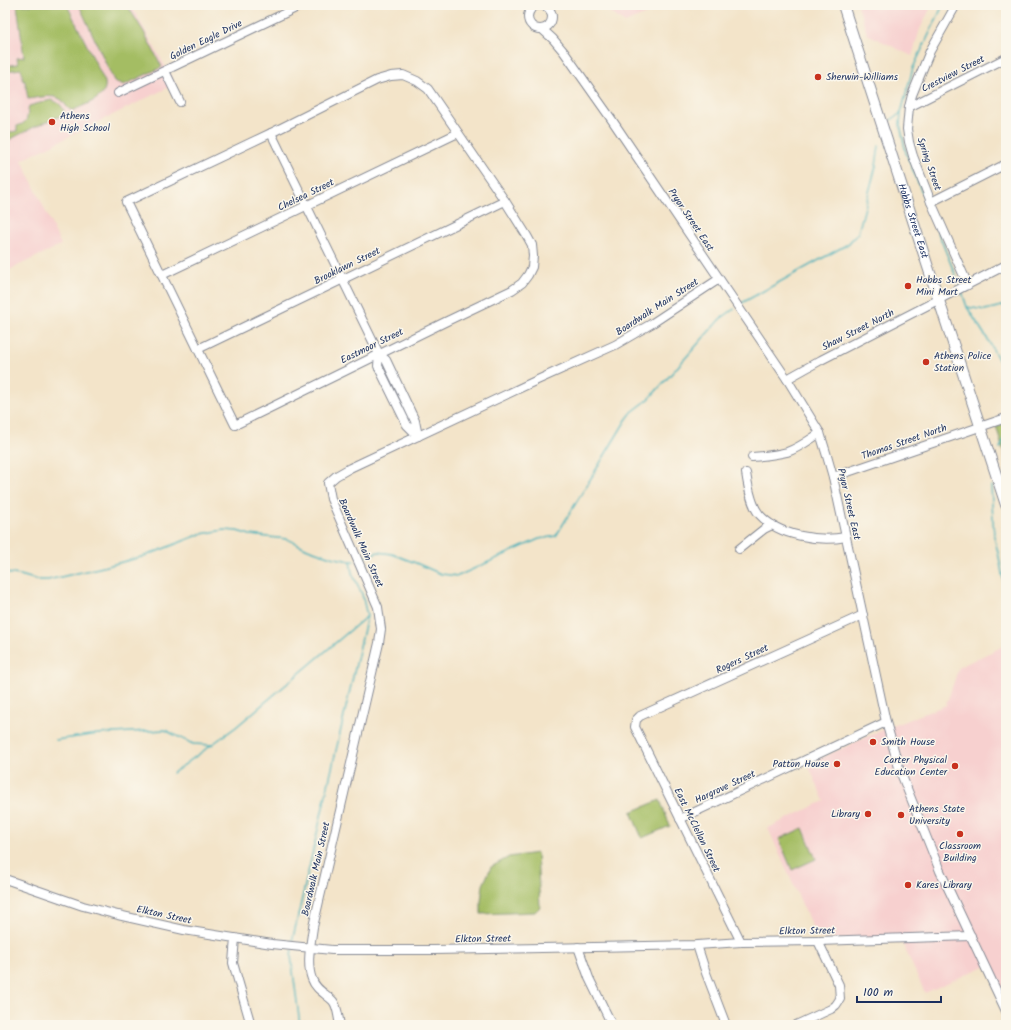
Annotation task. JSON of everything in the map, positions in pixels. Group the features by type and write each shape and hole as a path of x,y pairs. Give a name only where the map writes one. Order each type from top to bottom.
{"main road":[{"name":"Hobbs Street East","path":"843,5 1006,505"}],"street":[{"name":"Golden Eagle Drive","path":"118,93 302,5"},
{"path":"539,5 548,8 551,14 548,25 542,29 536,28 530,24 528,18 528,8 539,5"},
{"name":"Spring Street","path":"956,5 930,51 912,95 909,107 907,129 913,156 968,284"},
{"name":"Pryor Street East","path":"551,18 553,29 564,52"},
{"name":"Pryor Street East","path":"542,29 564,52 612,120 787,379 820,433 833,477 886,722 900,771 940,871 1006,1011"},
{"name":"Crestview Street","path":"909,107 1006,58"},
{"path":"165,71 180,102"},
{"name":"Eastmoor Street","path":"391,76 403,76 417,81 428,90 527,236 532,245 532,267 528,276 522,283 512,290 235,425 126,202 271,133 377,80 391,76"},
{"path":"271,133 378,354 378,366 407,425 418,436"},
{"name":"Chelsea Street","path":"162,275 458,133"},
{"path":"932,202 1006,164"},
{"name":"Brooklawn Street","path":"198,349 505,202"},
{"name":"Shaw Street North","path":"787,379 1006,265"},
{"name":"Boardwalk Main Street","path":"311,948 313,926 379,643 381,628 378,607 331,499 328,483 336,476 350,468 616,345 651,324 719,278"},
{"name":"Thomas Street North","path":"833,477 1006,418"},
{"path":"752,457 787,452 820,433"},
{"path":"746,473 751,497 759,514 772,525 793,534 812,538 846,537"},
{"path":"739,549 764,529 772,525"},
{"name":"Rogers Street","path":"635,727 636,720 640,716 863,615"},
{"name":"Hargrove Street","path":"680,819 886,722"},
{"name":"East McClellan Street","path":"635,727 741,942"},
{"name":"Elkton Street","path":"5,879 83,906 184,930 272,944 332,950 434,950 697,945 741,942 971,936"},
{"path":"235,938 233,963 251,1025"},
{"path":"796,1025 831,1009 840,999 838,985 818,941"},
{"path":"697,945 726,1025"},
{"path":"578,947 589,978 612,1025"},
{"path":"311,948 309,966 312,979 318,990 334,1002 340,1025"}],"shaded area":[{"name":"Athens High School","path":"5,5 131,5 175,84 22,160 61,245 5,272"},
{"path":"600,5 668,5 625,23"},
{"path":"858,5 932,5 920,29 912,56 867,34"},
{"name":"Athens State University","path":"1006,645 1006,1003 987,965 925,993 902,942 817,938 768,828 824,801 808,764 882,730 946,705 959,667"}],"green space":[{"path":"17,5 67,5 105,82 105,88 100,96 90,103 74,110 69,109 62,100 53,97 28,99 21,69 5,71 5,66 18,64 17,58 24,57"},
{"path":"79,5 127,5 144,32 162,67 124,85 114,81"},
{"path":"51,100 61,105 64,111 63,115 34,127 5,142 5,133 17,131 17,126 26,121 29,106"},
{"path":"1006,423 1006,459 996,426"},
{"path":"660,800 670,826 642,838 631,812"},
{"path":"803,828 816,859 792,870 779,839"},
{"path":"537,853 540,907 535,912 481,914 483,885 491,867 509,857"}],"waterway":[{"path":"943,5 913,68 901,113 900,124 906,153 959,284"},
{"path":"891,120 901,113"},
{"path":"740,304 848,244 858,233 876,166 879,146"},
{"path":"962,292 967,307 988,340 1006,374"},
{"path":"967,307 985,310 1006,305"},
{"path":"364,557 378,552 392,554 441,574 458,576 539,539 556,536 632,412 649,399 720,319 734,309"},
{"path":"1000,448 1004,439 1006,425"},
{"path":"991,486 994,536 1006,595"},
{"path":"5,573 38,580 48,580 145,556 201,534 224,530 237,531 250,535 287,539 308,549 331,557 354,561"},
{"path":"292,942 367,616 362,594 352,573 350,561"},
{"path":"173,773 236,727 366,617"},
{"path":"56,740 98,734 165,730 193,744 212,745"},
{"path":"292,950 291,956 300,1025"}],"place":[{"name":"Sherwin-Williams","path":"818,77"},
{"name":"Athens High School","path":"52,122"},
{"name":"Hobbs Street Mini Mart","path":"908,286"},
{"name":"Athens Police Station","path":"926,362"},
{"name":"Smith House","path":"873,742"},
{"name":"Patton House","path":"837,764"},
{"name":"Carter Physical Education Center","path":"955,766"},
{"name":"Library","path":"868,814"},
{"name":"Athens State University","path":"901,815"},
{"name":"Classroom Building","path":"960,834"},
{"name":"Kares Library","path":"908,885"}]}
